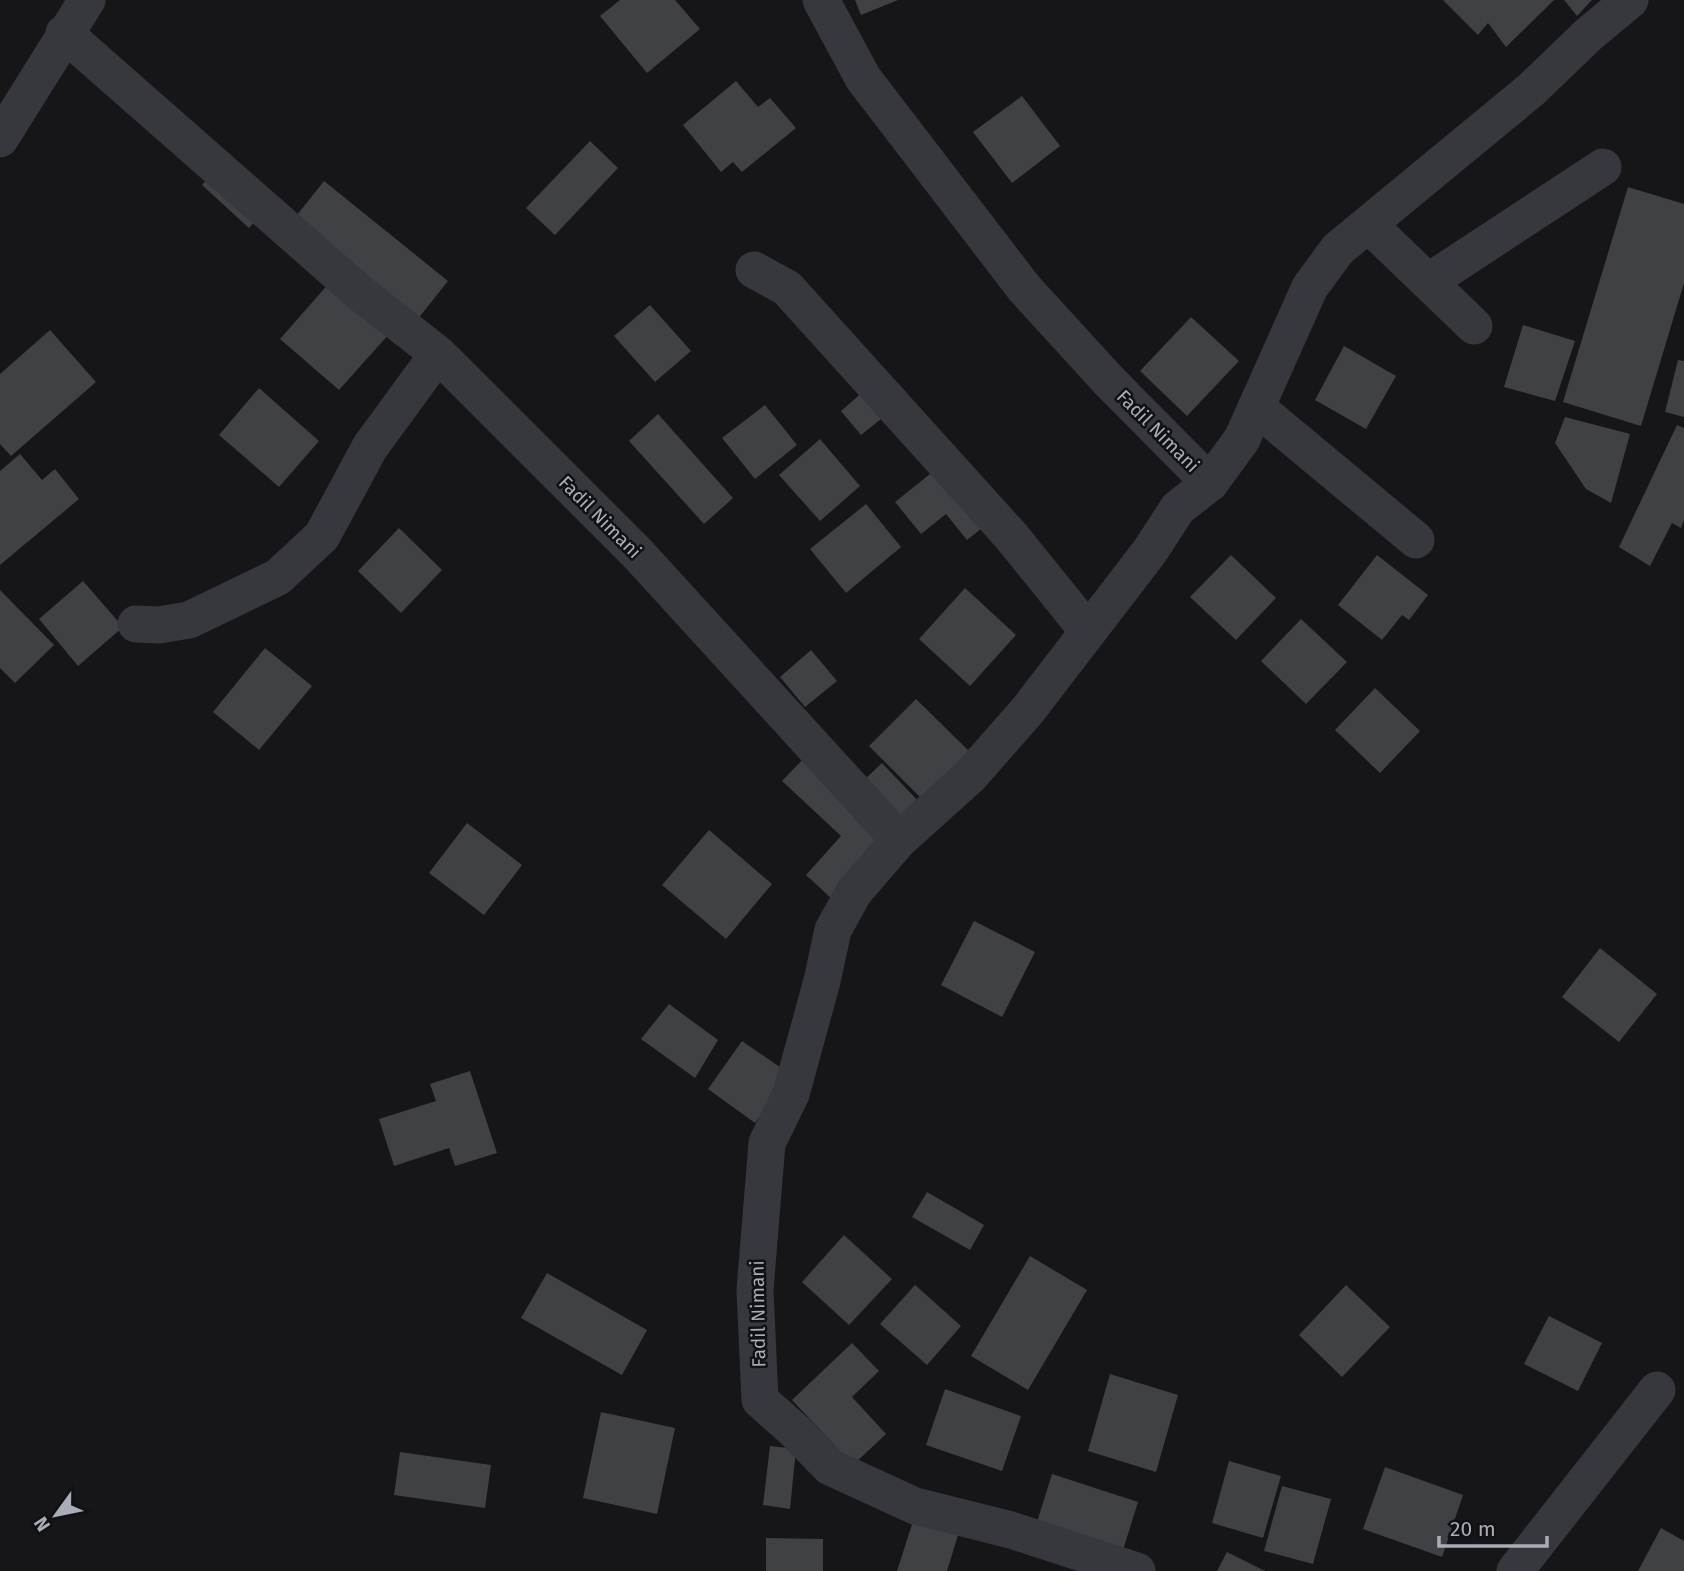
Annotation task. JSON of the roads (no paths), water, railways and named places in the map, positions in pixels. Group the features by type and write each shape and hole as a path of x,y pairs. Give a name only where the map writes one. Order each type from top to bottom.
{"street":[{"path":"0,139 87,0"},
{"name":"Fadil Nimani","path":"821,0 863,78 1024,288 1109,381 1210,483 1178,508 1150,551 1028,710 970,776 899,840 853,892 833,930 791,1094 767,1143 755,1290 760,1400 796,1431 830,1467 915,1506 1011,1530 1137,1571"},
{"path":"1210,483 1242,439 1310,287 1338,250 1532,89 1588,35 1630,0"},
{"name":"Fadil Nimani","path":"64,33 360,292 438,354 638,554 899,840"},
{"path":"1428,282 1603,167"},
{"path":"1369,225 1474,326"},
{"path":"754,270 787,288 1011,536 1087,631"},
{"path":"136,624 159,625 189,620 278,577 322,536 370,447 438,354"},
{"path":"1256,407 1416,540"},
{"path":"1516,1571 1657,1390"}]}
